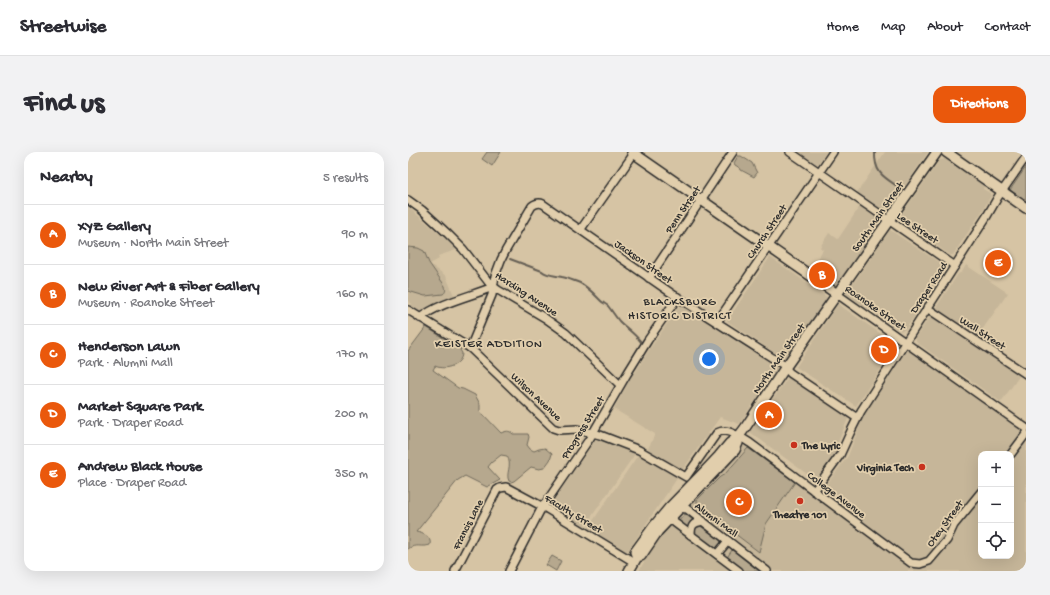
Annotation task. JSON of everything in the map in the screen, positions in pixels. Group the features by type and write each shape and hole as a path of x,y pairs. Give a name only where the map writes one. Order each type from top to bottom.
{"main road":[{"name":"Roanoke Street","path":"634,152 837,294"},
{"name":"South Main Street","path":"837,294 937,152"},
{"path":"946,152 1026,208"},
{"name":"North Main Street","path":"629,571 636,560 635,552 654,526 670,512 730,443 739,436 837,294"},
{"name":"North Main Street","path":"670,512 679,508 735,450 739,436"}],"street":[{"path":"581,229 634,152"},
{"name":"Penn Street","path":"649,278 734,152"},
{"name":"Lee Street","path":"790,152 955,266"},
{"name":"Church Street","path":"717,322 833,152"},
{"name":"Draper Road","path":"814,491 840,455 857,418 1002,191 1026,157"},
{"name":"Harding Avenue","path":"408,200 422,210 463,249 494,287 545,318 566,333 620,385"},
{"name":"Jackson Street","path":"494,287 495,276 506,250 532,206 538,203 544,204 649,278 782,364 790,373 857,418"},
{"path":"420,318 436,308 494,287"},
{"path":"470,348 494,287"},
{"name":"Roanoke Street","path":"837,294 1026,428"},
{"name":"Progress Street","path":"509,571 543,507 593,433 648,340 678,297"},
{"name":"Wall Street","path":"928,308 1026,374"},
{"name":"Wilson Avenue","path":"408,310 470,348 553,428 559,430 577,429 593,433 639,450 686,477"},
{"name":"College Avenue","path":"686,477 717,434 724,430 739,436 752,444 911,563 922,564"},
{"path":"1013,451 1026,434"},
{"name":"Faculty Street","path":"500,488 506,487 636,560"},
{"name":"Francis Lane","path":"455,571 497,490 500,488"},
{"name":"Otey Street","path":"922,564 929,562 947,540 954,525 978,496"},
{"name":"Alumni Mall","path":"679,508 687,509 766,571"},
{"path":"670,512 676,523 739,571"},
{"path":"691,535 692,526 703,522"},
{"path":"717,554 728,541"}],"shaded area":[{"path":"487,152 501,152 492,166 482,159"},
{"path":"798,152 826,152 817,165"},
{"path":"885,152 928,152 886,214 856,194"},
{"path":"738,156 741,156 752,163 757,173 754,177 735,165 734,163"},
{"path":"945,159 984,186 983,189 990,193 991,196 953,255 950,255 923,236 921,237 900,222 899,218 940,160"},
{"path":"1026,167 1026,202 1010,190"},
{"path":"860,206 881,222 836,286 810,269 823,250 820,247 829,233 838,239"},
{"path":"408,207 449,242 456,250 438,256 439,259 430,264 446,276 455,298 417,312 411,308 412,304 408,301"},
{"path":"890,230 946,267 906,329 902,331 846,294"},
{"path":"408,247 418,248 424,251 429,263 445,286 446,291 443,294 425,296 408,291"},
{"path":"770,257 827,297 784,359 727,321"},
{"path":"966,265 1008,293 977,337 937,310 937,306 958,274 962,272"},
{"path":"838,304 884,336 872,355 884,364 856,406 796,367"},
{"path":"680,305 778,368 739,424 720,417 681,472 647,451 655,434 614,409 634,372 635,373"},
{"path":"931,317 935,318 1020,375 1001,402 916,342 916,337"},
{"path":"426,327 461,349 460,350 462,353 456,364 443,368 435,366 433,370 458,388 475,395 480,404 480,411 501,433 507,431 513,434 528,434 529,437 527,445 530,449 534,451 545,448 552,454 550,460 544,468 539,469 531,467 511,482 508,478 509,460 507,456 501,455 488,467 500,480 487,487 465,476 458,480 416,532 424,534 430,540 430,545 414,546 408,549 408,351"},
{"path":"884,336 897,345 884,364 872,355"},
{"name":"Virginia Tech","path":"908,349 1026,433 1026,571 639,571 649,553 674,518 748,442 848,516 853,509 824,488 848,456 863,417"},
{"path":"789,376 849,416 836,447 838,449 815,480 750,432"},
{"path":"597,439 635,454 585,526 550,506"},
{"path":"748,448 795,482 766,524 759,552 697,505 697,500 720,477 725,474"},
{"path":"638,455 678,477 627,552 588,528"},
{"path":"685,514 694,521 688,529 678,522"},
{"path":"699,525 720,540 721,543 717,548 714,548 694,535 693,529"},
{"path":"732,550 759,571 743,571 726,559"},
{"path":"552,556 561,561 556,571 546,565"}],"waterway":[{"path":"875,152 875,160 879,171 886,179 903,190"},
{"path":"510,259 547,274 580,283 608,306 619,321 641,342"}],"place":[{"name":"Andrew Black House","path":"998,263"},
{"name":"New River Art & Fiber Gallery","path":"822,275"},
{"name":"Market Square Park","path":"884,350"},
{"name":"XYZ Gallery","path":"769,415"},
{"name":"The Lyric","path":"794,445"},
{"name":"Virginia Tech","path":"922,467"},
{"name":"Theatre 101","path":"800,501"},
{"name":"Henderson Lawn","path":"739,502"}],"district":[{"name":"BLACKSBURG HISTORIC DISTRICT","path":"680,308"},
{"name":"KEISTER ADDITION","path":"489,343"}]}
